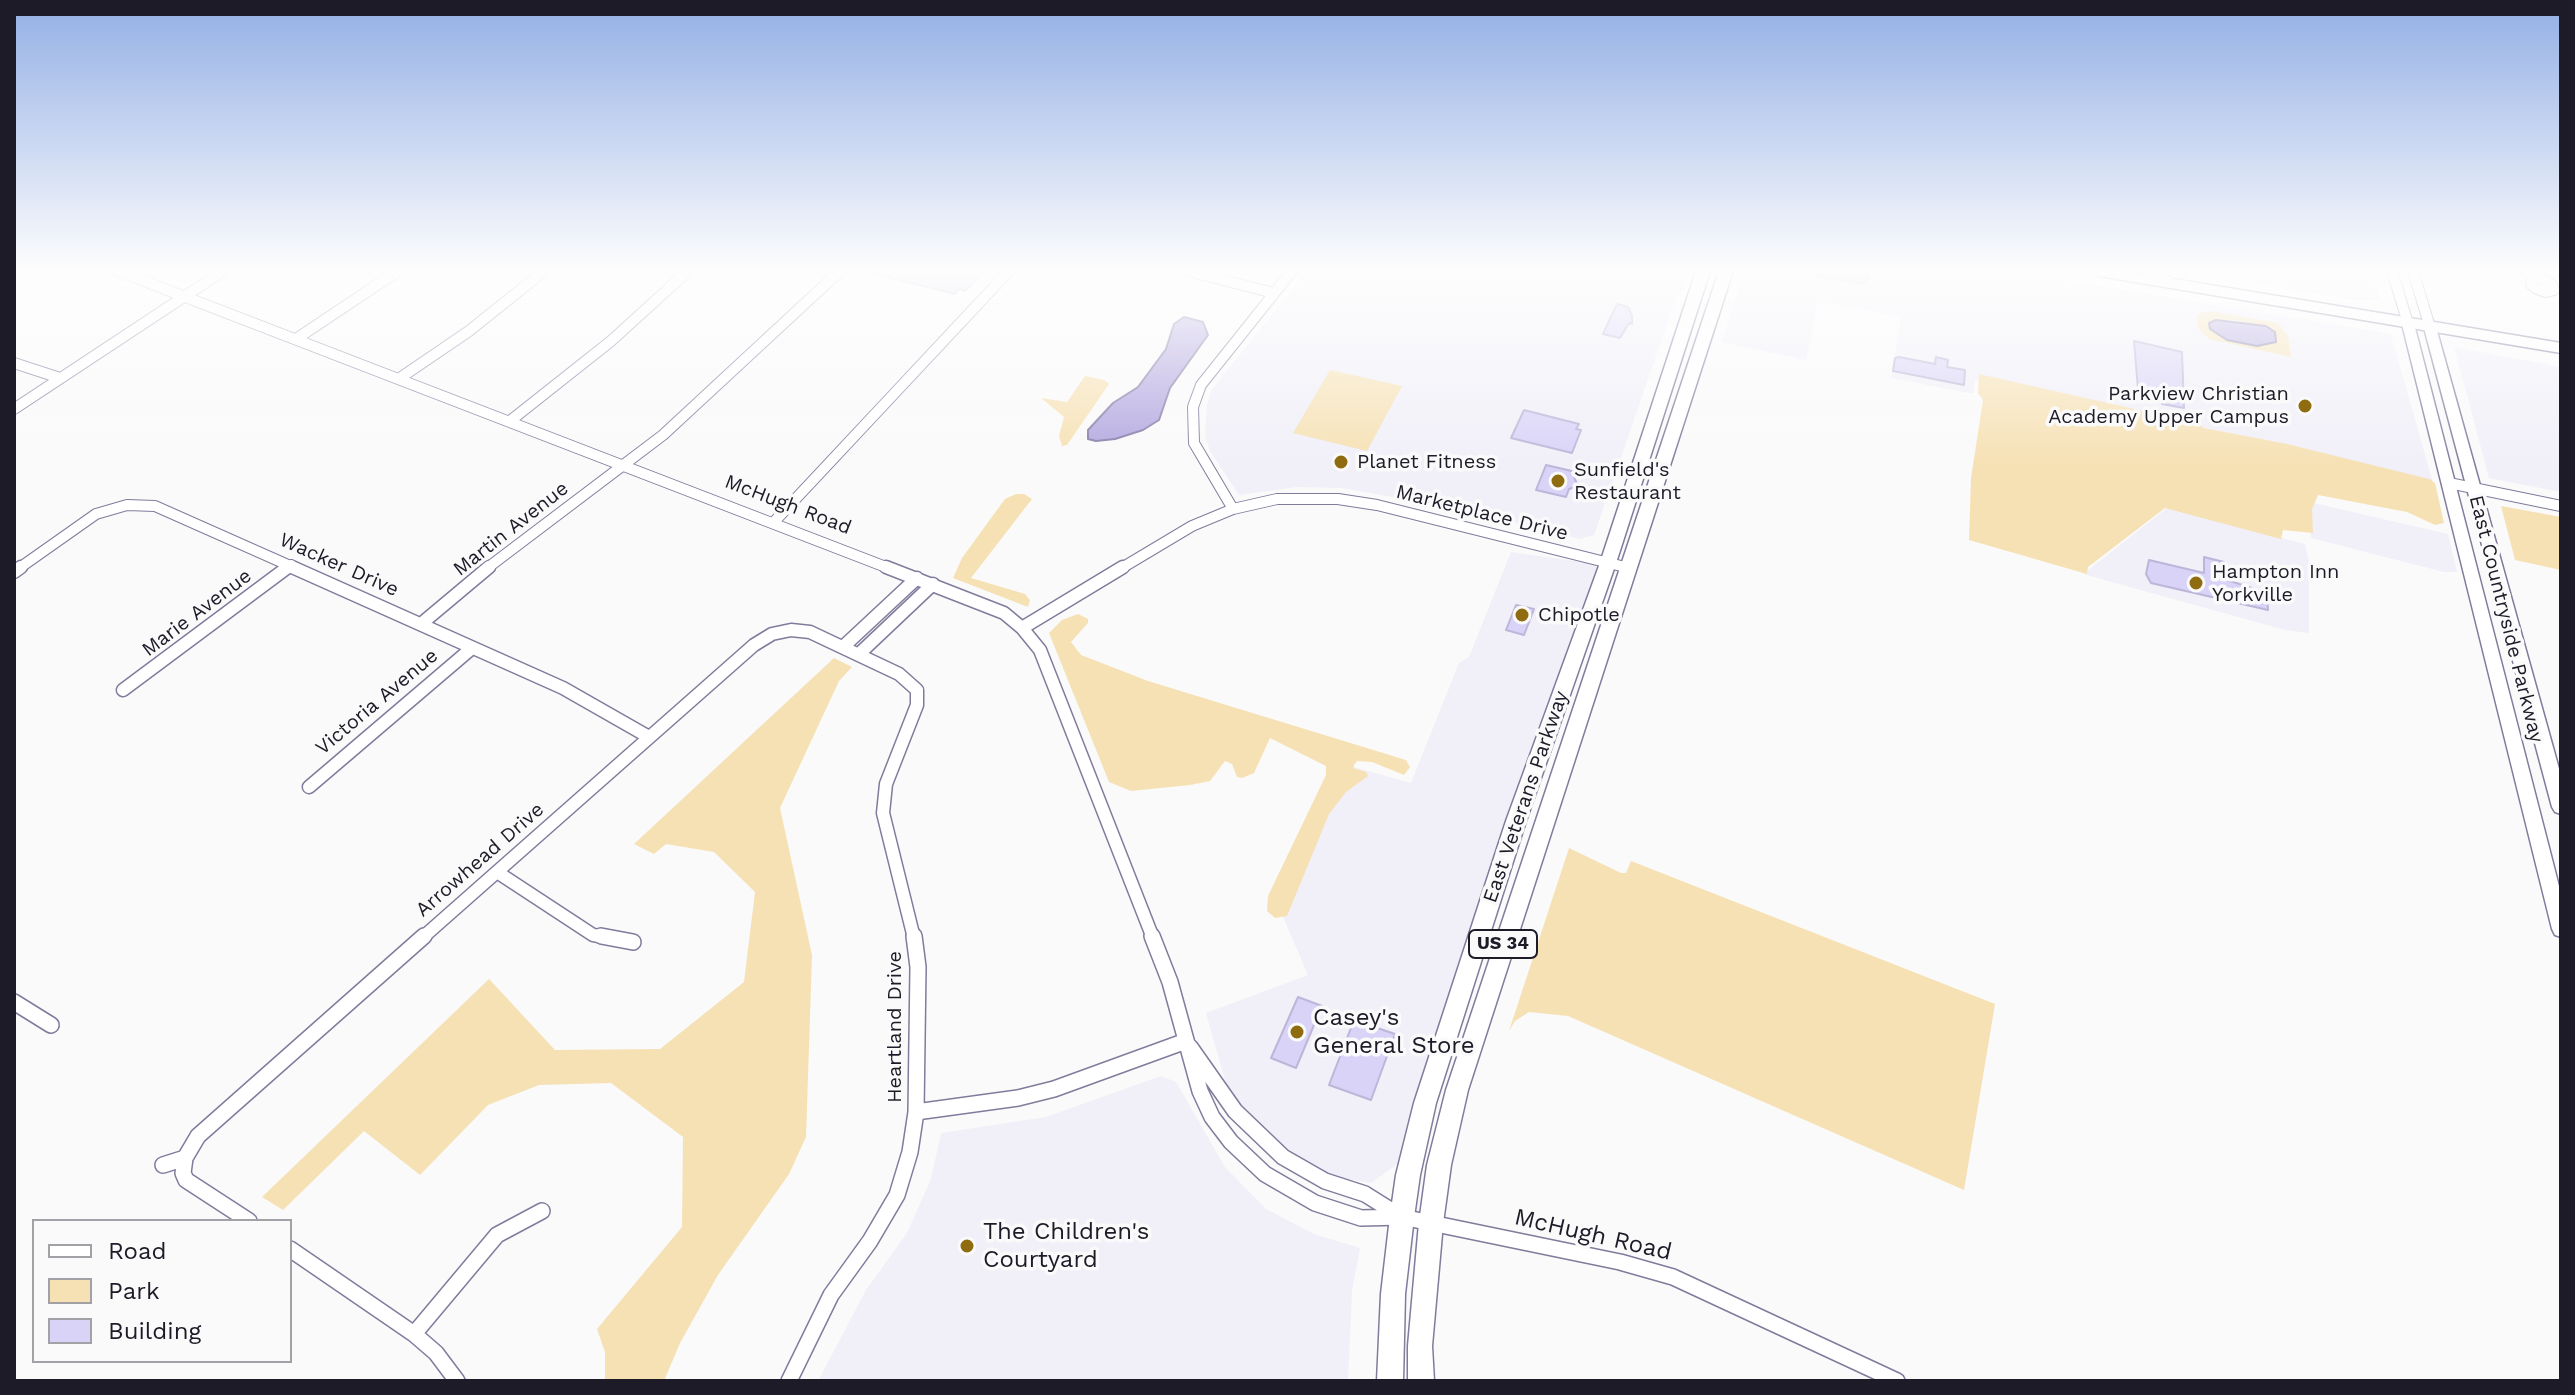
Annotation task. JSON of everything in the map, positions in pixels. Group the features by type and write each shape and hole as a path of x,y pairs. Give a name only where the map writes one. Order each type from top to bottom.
{"highway":[{"path":"2496,336 2561,348"}],"main road":[{"name":"East Veterans Parkway","path":"1421,1381 1420,1346 1431,1223 1439,1165 1457,1090 1618,566 1684,336"},
{"name":"East Veterans Parkway","path":"1390,1381 1393,1294 1402,1217 1408,1175 1425,1103 1516,821 1618,566 1702,336"}],"street":[{"path":"14,409 124,336"},
{"name":"McHugh Road","path":"289,336 990,606 1022,628 1040,650 1170,982 1200,1091 1212,1117 1231,1142 1265,1174 1315,1203 1361,1218 1402,1217 1620,1262 1673,1277 1897,1381"},
{"path":"296,339 300,336"},
{"path":"400,378 462,336"},
{"path":"510,421 616,336"},
{"name":"Martin Avenue","path":"421,624 495,562 626,465 688,414 771,336"},
{"path":"773,523 948,336"},
{"path":"1233,509 1194,443 1193,407 1201,385 1240,336"},
{"name":"East Countryside Parkway","path":"2411,336 2561,929"},
{"name":"East Countryside Parkway","path":"2432,336 2561,807"},
{"path":"14,363 60,378"},
{"path":"2449,483 2561,506"},
{"name":"Marketplace Drive","path":"1022,628 1192,526 1233,509 1294,498 1352,500 1618,566"},
{"name":"Wacker Drive","path":"14,572 96,514 142,504 171,511 563,688 649,737"},
{"name":"Marie Avenue","path":"123,690 291,565"},
{"path":"844,646 917,578"},
{"path":"859,654 933,584"},
{"name":"Arrowhead Drive","path":"185,1158 198,1136 216,1118 754,645 772,634 791,630 810,632 844,646"},
{"name":"Heartland Drive","path":"789,1381 831,1295 870,1241 897,1195 910,1152 916,1112 918,967 914,937 883,813 890,770 918,697 910,681 844,646"},
{"name":"Victoria Avenue","path":"309,787 472,648"},
{"path":"2512,733 2543,741"},
{"path":"497,872 593,935 633,942"},
{"path":"14,1002 51,1025"},
{"name":"McHugh Road","path":"1186,1041 1235,1111 1283,1157 1325,1181 1365,1194 1402,1217"},
{"path":"916,1112 1018,1098 1054,1089 1186,1041"},
{"path":"163,1165 185,1158 183,1173 186,1180 246,1219"},
{"path":"414,1334 497,1235 542,1211"},
{"path":"292,1250 414,1334 436,1353 457,1381"}],"shaded area":[{"path":"1170,336 1207,336 1170,388 1159,420 1143,430 1115,439 1088,439 1088,430 1113,403 1138,387 1166,349"},
{"path":"1255,336 1663,336 1594,535 1580,539 1448,507 1342,488 1297,487 1239,495 1210,451 1205,436 1207,404 1212,389"},
{"path":"1724,336 1811,336 1806,360 1722,342"},
{"path":"1898,336 2392,336 2433,483 2198,426 1975,380 1973,394 1891,378"},
{"path":"2221,336 2275,336 2276,342 2257,346"},
{"path":"2454,347 2561,367 2561,492 2489,478"},
{"path":"2309,502 2448,534 2457,572 2444,572 2311,538"},
{"path":"2167,508 2305,544 2309,562 2309,633 2285,630 2083,574"},
{"path":"1511,552 1602,565 1403,1160 1371,1183 1330,1176 1287,1155 1256,1126 1227,1087 1206,1013 1308,975 1280,910 1343,764 1411,783 1459,663 1469,657"},
{"path":"1161,1076 1176,1082 1225,1167 1266,1209 1314,1234 1360,1248 1352,1291 1348,1381 818,1381 866,1290 907,1233 931,1179 941,1133 1046,1117"}],"green space":[{"path":"2206,336 2225,336 2227,340 2257,346 2261,336 2288,336 2291,357"},
{"path":"1330,370 1402,386 1367,451 1293,433"},
{"path":"1979,374 2183,420 2192,417 2204,428 2287,444 2429,479 2435,483 2444,523 2435,525 2407,512 2318,495 2312,509 2313,533 2283,530 2281,539 2165,508 2088,567 2087,574 1969,540 1971,478 1983,400 1978,393"},
{"path":"1085,376 1109,384 1067,445 1062,446 1059,436 1064,417 1041,398 1067,402"},
{"path":"1016,494 1032,499 971,578 1025,594 1030,600 1028,607 953,578 962,558 1005,499"},
{"path":"2501,506 2561,517 2561,570 2515,560"},
{"path":"1078,614 1088,619 1071,642 1081,655 1148,681 1406,760 1410,767 1404,775 1372,762 1357,761 1353,768 1366,772 1368,776 1346,792 1329,814 1287,916 1275,918 1267,911 1268,896 1326,775 1326,766 1270,738 1254,773 1242,778 1237,777 1232,764 1225,761 1210,781 1190,785 1131,791 1109,782 1049,633 1062,620"},
{"path":"834,658 852,667 839,681 780,808 812,955 806,1137 789,1174 718,1275 680,1343 664,1381 605,1381 605,1352 597,1329 682,1227 683,1137 611,1083 539,1085 488,1105 420,1175 364,1131 283,1210 262,1197 489,979 555,1050 660,1049 744,982 755,892 714,852 666,844 654,854 634,844"},
{"path":"1569,848 1621,873 1626,873 1631,861 1995,1004 1964,1190 1568,1016 1529,1012 1515,1021 1509,1031"}],"building":[{"path":"2134,341 2182,352 2184,408 2162,404 2162,394 2138,389"},
{"path":"1936,357 1948,360 1947,367 1965,370 1964,385 1893,371 1895,358 1935,364"},
{"path":"1524,410 1579,424 1576,429 1581,430 1572,453 1511,438"},
{"name":"Sunfield's Restaurant","path":"1546,465 1576,472 1574,477 1578,486 1569,489 1566,497 1536,490"},
{"name":"Hampton Inn Yorkville","path":"2204,557 2224,562 2224,579 2267,593 2268,610 2151,583 2146,574 2149,560 2204,573"},
{"name":"Chipotle","path":"1516,605 1534,609 1524,635 1506,630"},
{"name":"Casey's General Store","path":"1298,997 1322,1006 1296,1068 1271,1058"},
{"name":"Casey's General Store","path":"1354,1020 1395,1034 1371,1100 1329,1085"}],"place":[{"name":"Parkview Christian Academy Upper Campus","path":"2305,406"},
{"name":"Planet Fitness","path":"1341,462"},
{"name":"Sunfield's Restaurant","path":"1558,481"},
{"name":"Hampton Inn Yorkville","path":"2196,583"},
{"name":"Chipotle","path":"1522,615"},
{"name":"Casey's General Store","path":"1297,1032"},
{"name":"The Children's Courtyard","path":"967,1246"}]}
